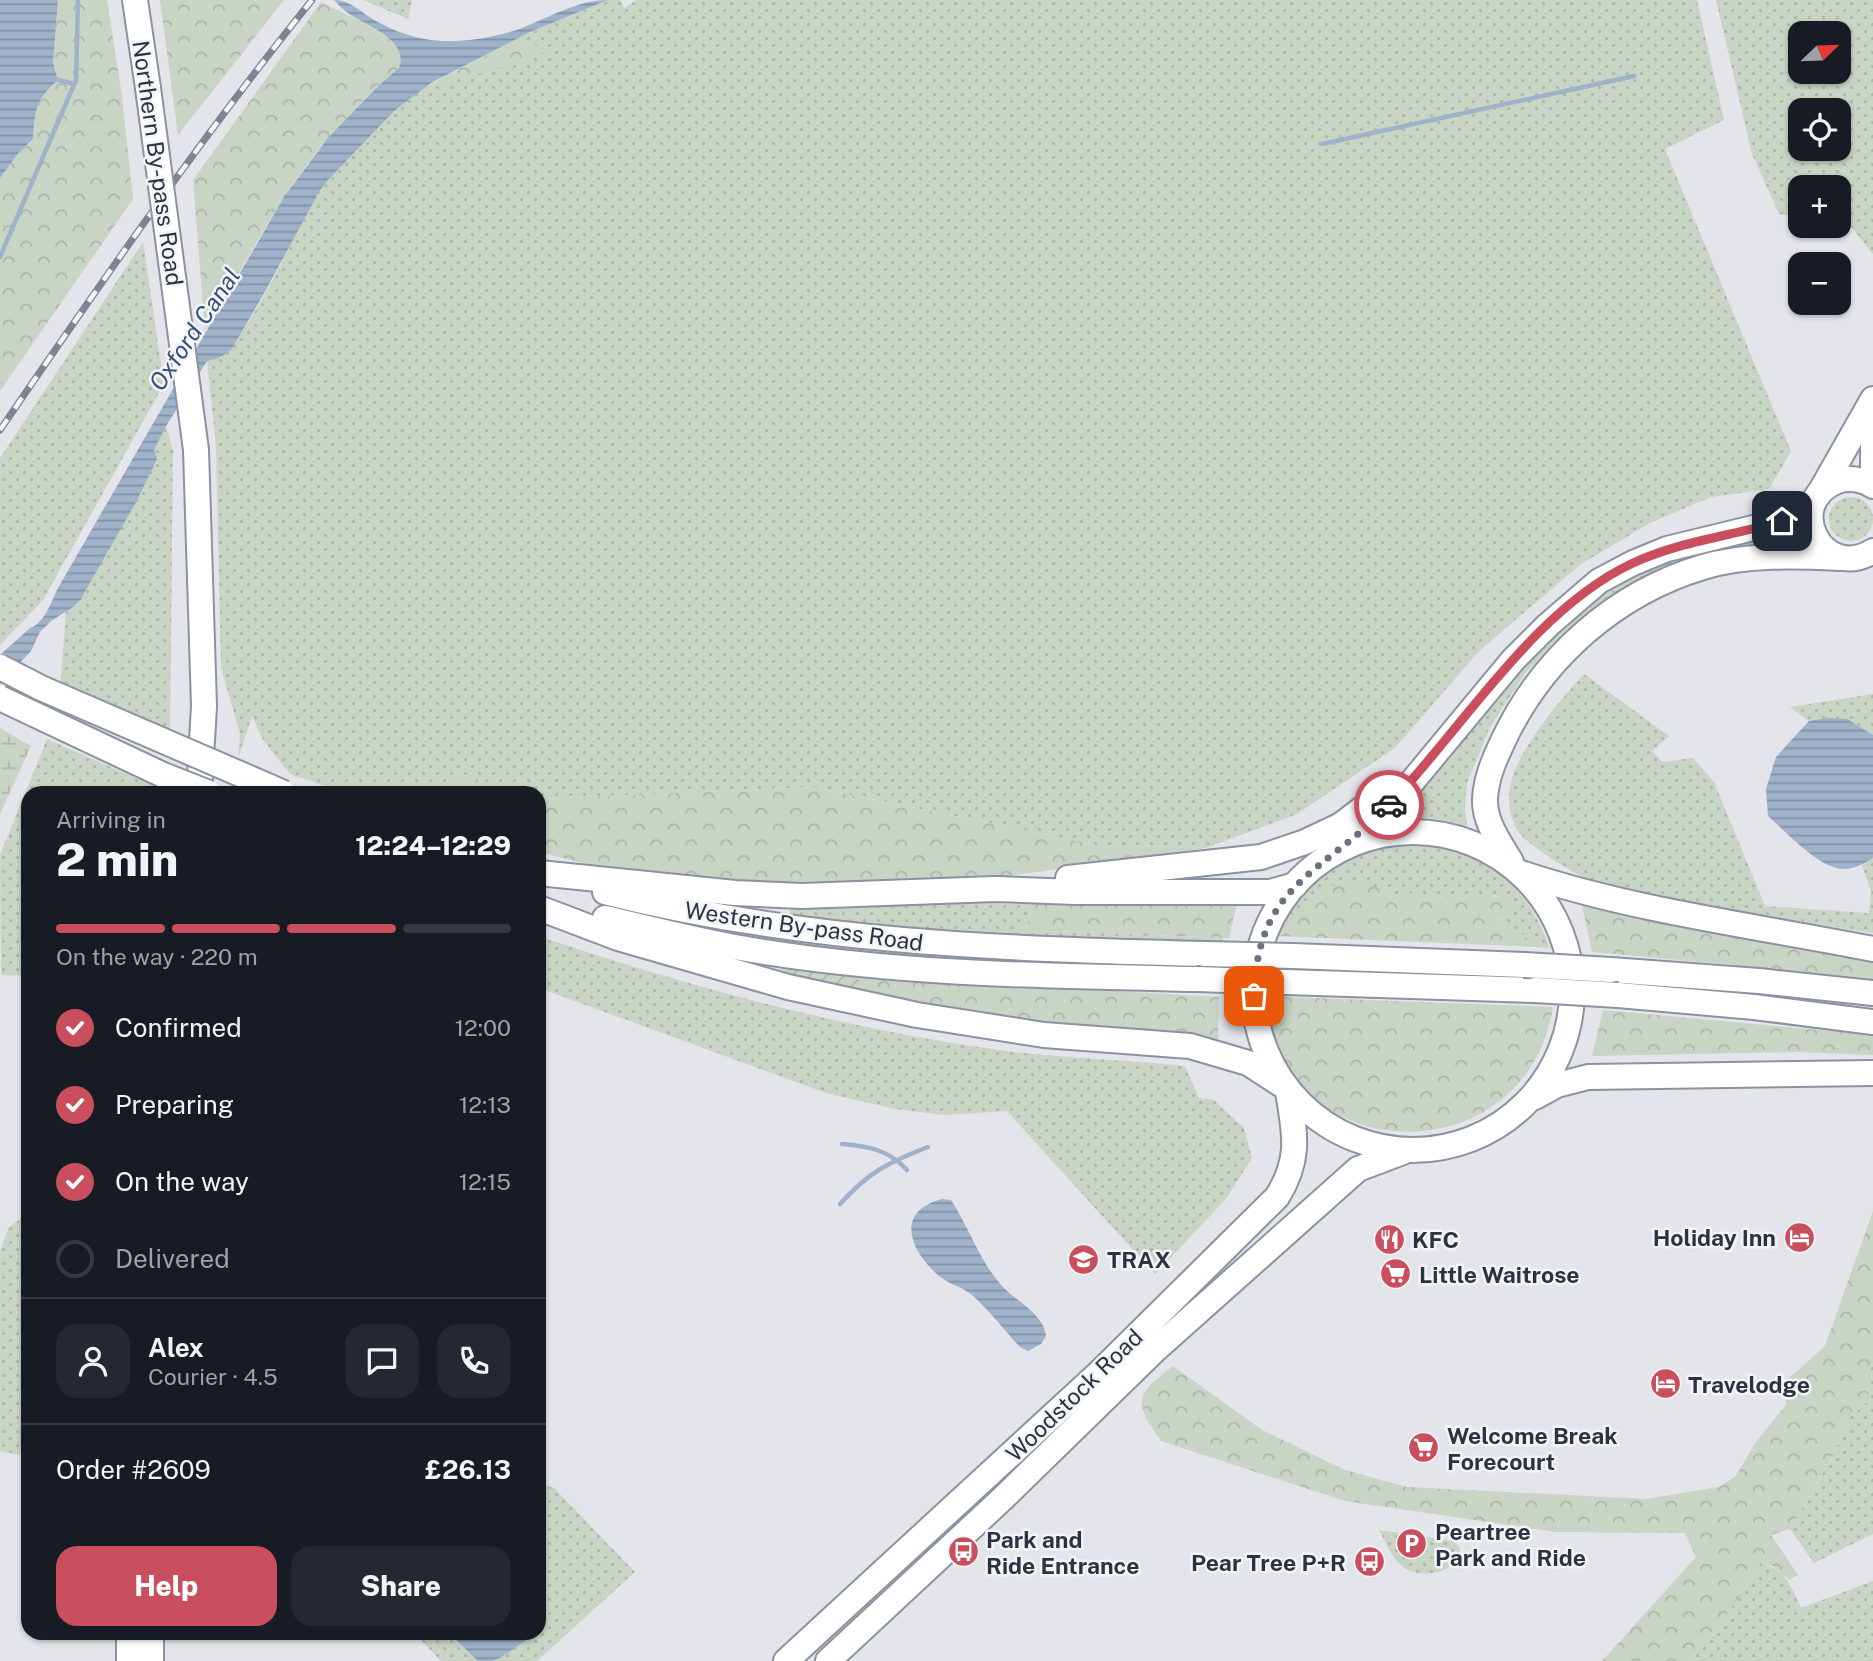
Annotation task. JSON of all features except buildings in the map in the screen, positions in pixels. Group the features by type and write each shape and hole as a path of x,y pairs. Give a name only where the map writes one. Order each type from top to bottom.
{"highway":[{"name":"Northern By-pass Road","path":"135,0 196,450 204,706 199,786"},
{"path":"1840,558 1830,553 1814,537 1810,514 1873,399"},
{"path":"1873,433 1873,466"},
{"path":"1285,1089 1270,1062 1259,1029 1254,996 1255,971 1262,937 1271,915 1295,885 1340,851 1411,783 1513,660 1599,581 1633,563 1667,549 1782,521 1816,499 1828,485 1841,480 1854,479 1873,486"},
{"path":"546,909 618,938 788,987 917,1015 1044,1035 1190,1046 1248,1063 1285,1089 1310,1113 1342,1133 1403,1152 1440,1149 1499,1128 1530,1100 1547,1078 1570,1016 1571,973 1558,923 1543,898 1517,868 1492,831 1485,801 1491,766 1512,723 1543,675 1573,642 1619,605 1660,583 1704,567 1758,557 1861,557 1873,551"},
{"path":"0,667 268,786"},
{"path":"0,698 191,786"},
{"path":"995,889 1067,878 1244,860 1305,842 1341,825 1410,771 1454,730"},
{"path":"1340,851 1379,836 1404,833 1444,834 1464,839 1517,868 1572,890 1873,948"},
{"path":"546,875 735,893 802,896 995,889 1075,892 1270,892 1295,885"},
{"name":"Western By-pass Road","path":"546,876 663,907 827,933 923,943 1072,951 1524,965 1759,981 1873,993"},
{"name":"Western By-pass Road","path":"546,907 735,947 942,971 1535,990 1755,1007 1873,1022"},
{"path":"1530,1100 1557,1085 1588,1077 1873,1073"},
{"name":"Woodstock Road","path":"786,1661 1099,1373 1277,1197 1289,1178 1294,1161 1294,1134 1285,1089"},
{"name":"Woodstock Road","path":"828,1661 1001,1500 1156,1349 1358,1169 1403,1152"},
{"path":"129,1640 129,1661"},
{"path":"151,1640 151,1661"}],"green space":[{"path":"58,0 107,0 122,96 133,199 0,391 0,178 20,151 33,139 38,106 58,80 53,63"},
{"path":"160,0 284,0 178,135"},
{"path":"363,0 412,0 408,19"},
{"path":"608,0 620,0 624,8 637,0 1697,0 1724,120 1665,149 1791,451 1769,489 1711,497 1652,522 1581,564 1479,651 1395,748 1297,814 1206,848 1096,845 813,787 546,799 546,786 499,786 459,773 454,786 325,786 290,774 263,740 252,716 238,758 240,734 221,667 216,445 207,361 223,352 239,334 270,285 321,190 362,140 410,97 439,81 545,49 519,37"},
{"path":"1716,0 1873,0 1873,254 1851,227 1851,175 1788,175 1788,215 1779,214 1752,154"},
{"path":"321,2 368,25 391,40 398,49 400,66 359,105 301,172 205,330 193,180"},
{"path":"519,37 530,44 551,50 523,61 420,90"},
{"path":"143,242 164,384 43,600 0,645 0,458"},
{"path":"166,426 173,450 170,735 60,688 66,611 73,607"},
{"path":"1851,497 1866,504 1873,519 1866,534 1851,541 1836,534 1829,519 1836,504"},
{"path":"1771,537 1773,546 1609,599 1552,644 1524,675 1490,727 1467,783 1467,827 1437,819 1385,819 1535,651 1604,592 1636,573 1685,554"},
{"path":"1584,674 1669,736 1652,751 1663,762 1693,758 1714,782 1765,906 1869,913 1871,891 1862,865 1873,858 1873,933 1606,886 1563,866 1524,838 1515,825 1509,804 1516,767 1536,732"},
{"path":"1873,694 1873,735 1843,720 1809,721 1790,707"},
{"path":"0,728 31,746 0,814"},
{"path":"47,739 154,786 28,786"},
{"path":"459,773 499,786 454,786"},
{"path":"813,787 1096,845 1206,848 965,882 760,882 610,870 546,854 546,799"},
{"path":"21,803 21,976 1,975 0,855"},
{"path":"1418,842 1464,854 1500,874 1529,905 1550,948 1536,947 1524,935 1503,927 1496,895 1478,899 1459,894 1449,899 1441,896 1399,902 1393,901 1388,891 1378,889 1315,903 1276,936 1298,894 1334,862 1370,847"},
{"path":"1362,883 1388,891 1393,901 1398,902 1404,894 1411,893 1446,897 1459,894 1479,898 1507,896 1513,913 1500,918 1503,926 1524,935 1536,947 1276,936 1315,903 1320,891 1334,885"},
{"path":"1581,901 1873,958 1873,980 1592,952"},
{"path":"791,902 1020,904 1031,909 1028,923 1022,930 1223,938 1224,943 1040,940 919,933 789,916"},
{"path":"1020,904 1237,904 1229,938 1021,930 1028,923 1031,910"},
{"path":"546,938 708,989 883,1030 999,1050 1185,1066 1199,1098 1214,1100 1244,1128 1252,1158 1225,1200 1155,1274 1007,1111 945,1115 895,1109 826,1093 546,991"},
{"path":"783,967 857,976 863,988 859,993 781,976"},
{"path":"857,976 1219,997 1218,1041 996,1019 859,993"},
{"path":"1265,996 1553,1007 1533,1063 1498,1102 1453,1125 1403,1132 1354,1122 1311,1096 1280,1054"},
{"path":"1603,1010 1873,1035 1873,1055 1799,1052 1592,1056"},
{"path":"1873,1211 1873,1365 1867,1372 1869,1400 1848,1419 1834,1454 1790,1529 1771,1535 1798,1575 1789,1580 1773,1566 1760,1563 1742,1594 1688,1661 1602,1661 1696,1557 1685,1533 1556,1532 1345,1501 1161,1441 1142,1408 1145,1392 1173,1366 1262,1430 1345,1470 1407,1487 1646,1499 1719,1487 1736,1476 1755,1443 1786,1405 1787,1380 1825,1346"},
{"path":"21,1219 20,1455 0,1451 0,1250 9,1227"},
{"path":"1873,1365 1873,1534 1814,1563 1790,1529 1834,1454 1848,1419 1869,1400 1867,1372"},
{"path":"546,1485 554,1488 635,1572 537,1661 441,1661 421,1640 546,1640"},
{"path":"1379,1530 1453,1541 1460,1548 1459,1557 1438,1572 1410,1571 1396,1560"},
{"path":"1760,1563 1769,1565 1781,1574 1790,1585 1801,1608 1873,1581 1873,1661 1688,1661 1742,1594"}],"water":[{"path":"0,0 58,0 53,63 58,80 38,106 33,139 20,151 0,178"},
{"path":"334,0 351,5 400,32 425,39 452,41 503,34 575,6 608,0 530,32 431,83 394,111 328,180 231,350 219,358 207,361 166,426 154,450 157,459 135,504 80,600 40,632 31,651 0,684 0,655 40,622 47,611 284,197 328,138 399,68 401,58 393,42 348,13"},
{"path":"1847,719 1873,735 1873,858 1849,869 1832,867 1822,862 1768,816 1766,789 1776,757 1809,721"},
{"path":"942,1199 951,1200 982,1257 1004,1288 1030,1309 1041,1322 1046,1336 1041,1344 1028,1351 1020,1347 972,1295 939,1276 921,1256 915,1245 912,1223 917,1213 927,1205"},
{"path":"456,1640 527,1640 500,1658 478,1661"}],"waterway":[{"path":"0,257 76,80 78,0"},
{"path":"1322,144 1634,76"},
{"path":"58,80 74,84"},
{"path":"842,1144 877,1150 893,1158 907,1170"},
{"path":"840,1204 860,1184 880,1170 928,1147"}],"railway":[{"path":"0,430 191,158 312,0"}],"way so far":[{"path":"1254,996 1258,951 1271,915 1295,885 1340,851 1389,805"}],"place":[{"name":"Holiday Inn","path":"1799,1237"},
{"name":"KFC","path":"1389,1239"},
{"name":"TRAX","path":"1084,1259"},
{"name":"Little Waitrose","path":"1396,1274"},
{"name":"Travelodge","path":"1665,1384"},
{"name":"Welcome Break Forecourt","path":"1424,1448"},
{"name":"Peartree Park and Ride","path":"1412,1544"},
{"name":"Park and Ride Entrance","path":"963,1552"},
{"name":"Pear Tree P+R","path":"1369,1562"}],"route":[{"path":"1389,805 1411,783 1513,660 1599,581 1667,549 1782,521"}],"water label":[{"name":"Oxford Canal","path":"194,329"}]}
